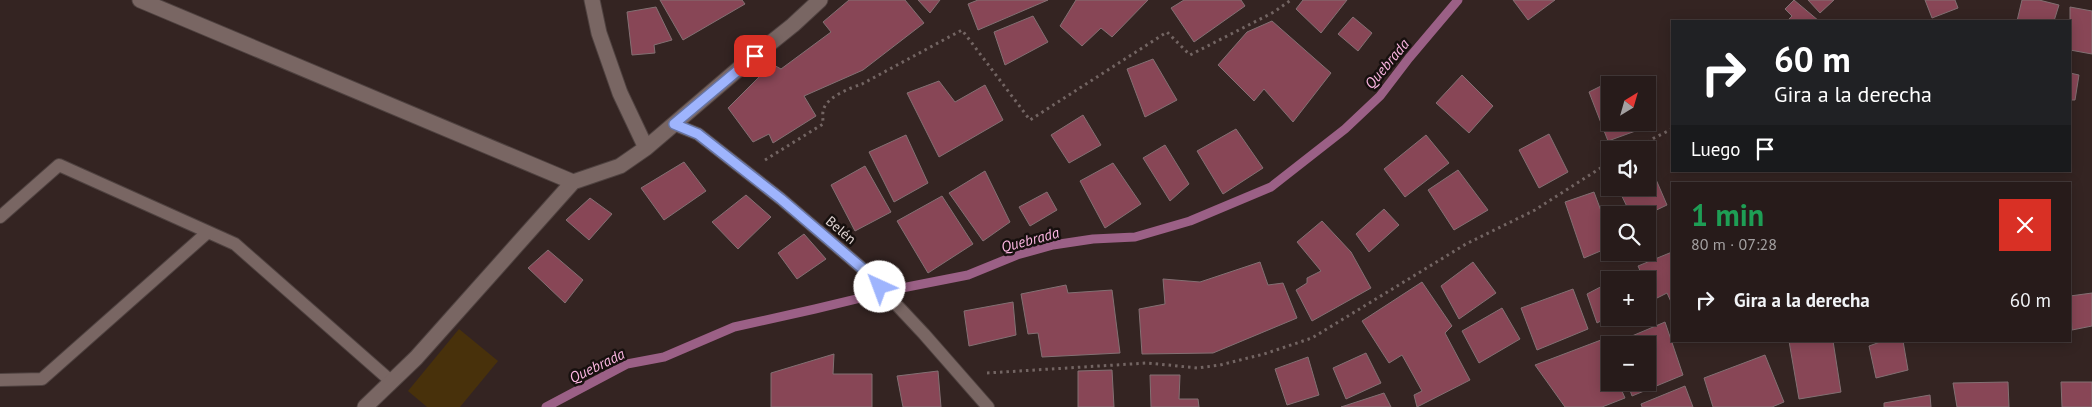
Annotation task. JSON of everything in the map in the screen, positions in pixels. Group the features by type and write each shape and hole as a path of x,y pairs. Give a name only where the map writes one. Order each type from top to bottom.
{"street":[{"path":"140,0 573,182"},
{"path":"592,0 599,32 620,93 646,148"},
{"path":"365,407 416,358 573,182 620,166 646,148 793,25 820,0"}],"lane":[{"name":"Belén","path":"674,124 698,134 781,199 870,277 988,407"},
{"path":"0,217 58,165 235,244 392,382"},
{"path":"0,380 42,379 208,232"}],"path":[{"path":"746,172 823,124 823,110 827,103 849,89 862,84 962,30 1030,120 1167,32 1190,55 1274,12 1291,0"},
{"path":"1651,141 1671,130"},
{"path":"959,374 1147,363 1198,368 1220,366 1264,354 1312,338 1466,244 1535,210 1601,168"}],"shaded area":[{"path":"459,329 498,361 460,407 427,407 408,391"}],"building":[{"path":"660,0 742,0 745,4 683,40"},
{"path":"849,0 905,0 924,23 863,70 804,96 816,116 773,143 769,134 753,142 728,108 772,64 781,69 831,32 823,22"},
{"path":"918,0 940,0 930,13"},
{"path":"978,0 1048,0 978,30 968,4"},
{"path":"1076,0 1148,0 1112,37 1101,28 1082,46 1060,26"},
{"path":"1184,0 1241,0 1245,6 1194,42 1171,8"},
{"path":"1303,0 1347,0 1321,33 1296,9"},
{"path":"1513,0 1555,0 1528,20"},
{"path":"1794,0 1818,20 1788,20 1792,16 1785,9"},
{"path":"1808,0 1834,0 1820,13"},
{"path":"1925,0 1955,0 1958,8 1932,18"},
{"path":"2022,0 2039,0 2059,5 2054,20 2017,20"},
{"path":"656,7 672,40 654,45 655,53 632,55 627,12"},
{"path":"2070,7 2092,11 2092,54 2071,50"},
{"path":"1033,16 1048,42 1005,65 994,32"},
{"path":"1353,17 1372,33 1358,51 1338,34"},
{"path":"1272,21 1331,73 1293,122 1264,89 1254,101 1218,65 1247,32"},
{"path":"1153,59 1177,100 1145,117 1127,69"},
{"path":"2071,73 2079,75 2075,100 2071,100"},
{"path":"1462,75 1493,106 1469,133 1436,103"},
{"path":"939,81 955,102 985,85 1003,120 939,157 907,93"},
{"path":"1601,86 1601,123 1589,92"},
{"path":"1083,115 1101,145 1069,163 1051,135"},
{"path":"1236,129 1263,168 1223,194 1197,151"},
{"path":"1604,131 1636,131 1608,141"},
{"path":"1549,134 1568,172 1539,188 1519,150"},
{"path":"906,135 928,183 894,202 869,152"},
{"path":"1426,135 1449,163 1405,197 1384,169"},
{"path":"1165,145 1189,184 1170,201 1143,158"},
{"path":"684,162 706,191 664,220 641,188"},
{"path":"1113,163 1141,204 1105,228 1080,181"},
{"path":"865,166 891,212 855,231 831,185"},
{"path":"1458,170 1488,210 1454,230 1428,190"},
{"path":"985,171 1010,222 983,241 949,193"},
{"path":"1656,180 1667,205 1656,210 1656,206 1627,206 1622,196 1656,196"},
{"path":"1047,192 1057,210 1030,226 1019,207"},
{"path":"1594,192 1601,211 1601,251 1584,258 1565,202"},
{"path":"746,195 771,217 738,249 712,222"},
{"path":"942,196 973,244 928,273 897,221"},
{"path":"590,198 612,214 589,240 566,220"},
{"path":"1384,209 1399,225 1369,252 1356,234"},
{"path":"1322,221 1351,252 1371,288 1312,321 1296,290 1307,283 1307,278 1321,271 1297,242"},
{"path":"804,234 826,259 797,279 778,253"},
{"path":"548,250 583,280 565,303 528,268"},
{"path":"1671,252 1671,302 1667,293 1656,298 1656,271 1640,271 1638,266 1650,261 1656,261 1656,259"},
{"path":"1260,262 1268,285 1283,283 1297,318 1213,353 1142,354 1139,309 1165,304 1163,279 1200,282"},
{"path":"1473,262 1496,293 1459,319 1441,286"},
{"path":"1422,282 1452,326 1445,333 1470,380 1417,407 1414,395 1422,391 1402,355 1389,363 1362,321"},
{"path":"1066,285 1068,293 1112,290 1120,353 1042,357 1038,333 1028,334 1021,294"},
{"path":"1601,287 1601,321 1597,323 1587,294"},
{"path":"1573,289 1588,329 1537,350 1521,308"},
{"path":"2092,293 2092,326 2072,330 2071,296"},
{"path":"1013,302 1016,335 969,346 964,311"},
{"path":"1502,308 1520,339 1479,363 1462,331"},
{"path":"1665,322 1683,375 1656,386 1656,336 1632,336"},
{"path":"1601,340 1601,391 1622,391 1625,398 1602,407 1565,407 1535,365"},
{"path":"1789,342 1833,342 1841,392 1799,399"},
{"path":"1880,342 1903,342 1908,370 1876,378 1869,346"},
{"path":"1366,353 1381,383 1346,399 1333,368"},
{"path":"834,354 833,374 872,374 872,407 771,407 771,373"},
{"path":"1765,355 1784,402 1772,407 1713,407 1704,378"},
{"path":"1308,357 1319,395 1287,405 1275,369"},
{"path":"1112,370 1114,407 1078,407 1078,371"},
{"path":"938,371 941,407 903,407 897,376"},
{"path":"1150,375 1180,375 1179,399 1198,399 1199,407 1151,407"},
{"path":"2008,382 2009,407 1957,407 1953,383"},
{"path":"2061,382 2092,382 2092,407 2062,407"},
{"path":"1685,386 1693,407 1642,407 1641,404"},
{"path":"1630,391 1644,391 1632,396"},
{"path":"1384,393 1391,407 1341,407"},
{"path":"1930,395 1931,407 1884,407 1884,403"}],"waterway":[{"name":"Quebrada","path":"546,407 627,364 664,357 734,327 902,288 968,275 1017,255 1053,245 1093,239 1135,237 1190,221 1271,187 1345,129 1380,96 1458,0"}],"route":[{"path":"755,56 674,124 698,134 781,199 863,269 880,287"}]}
